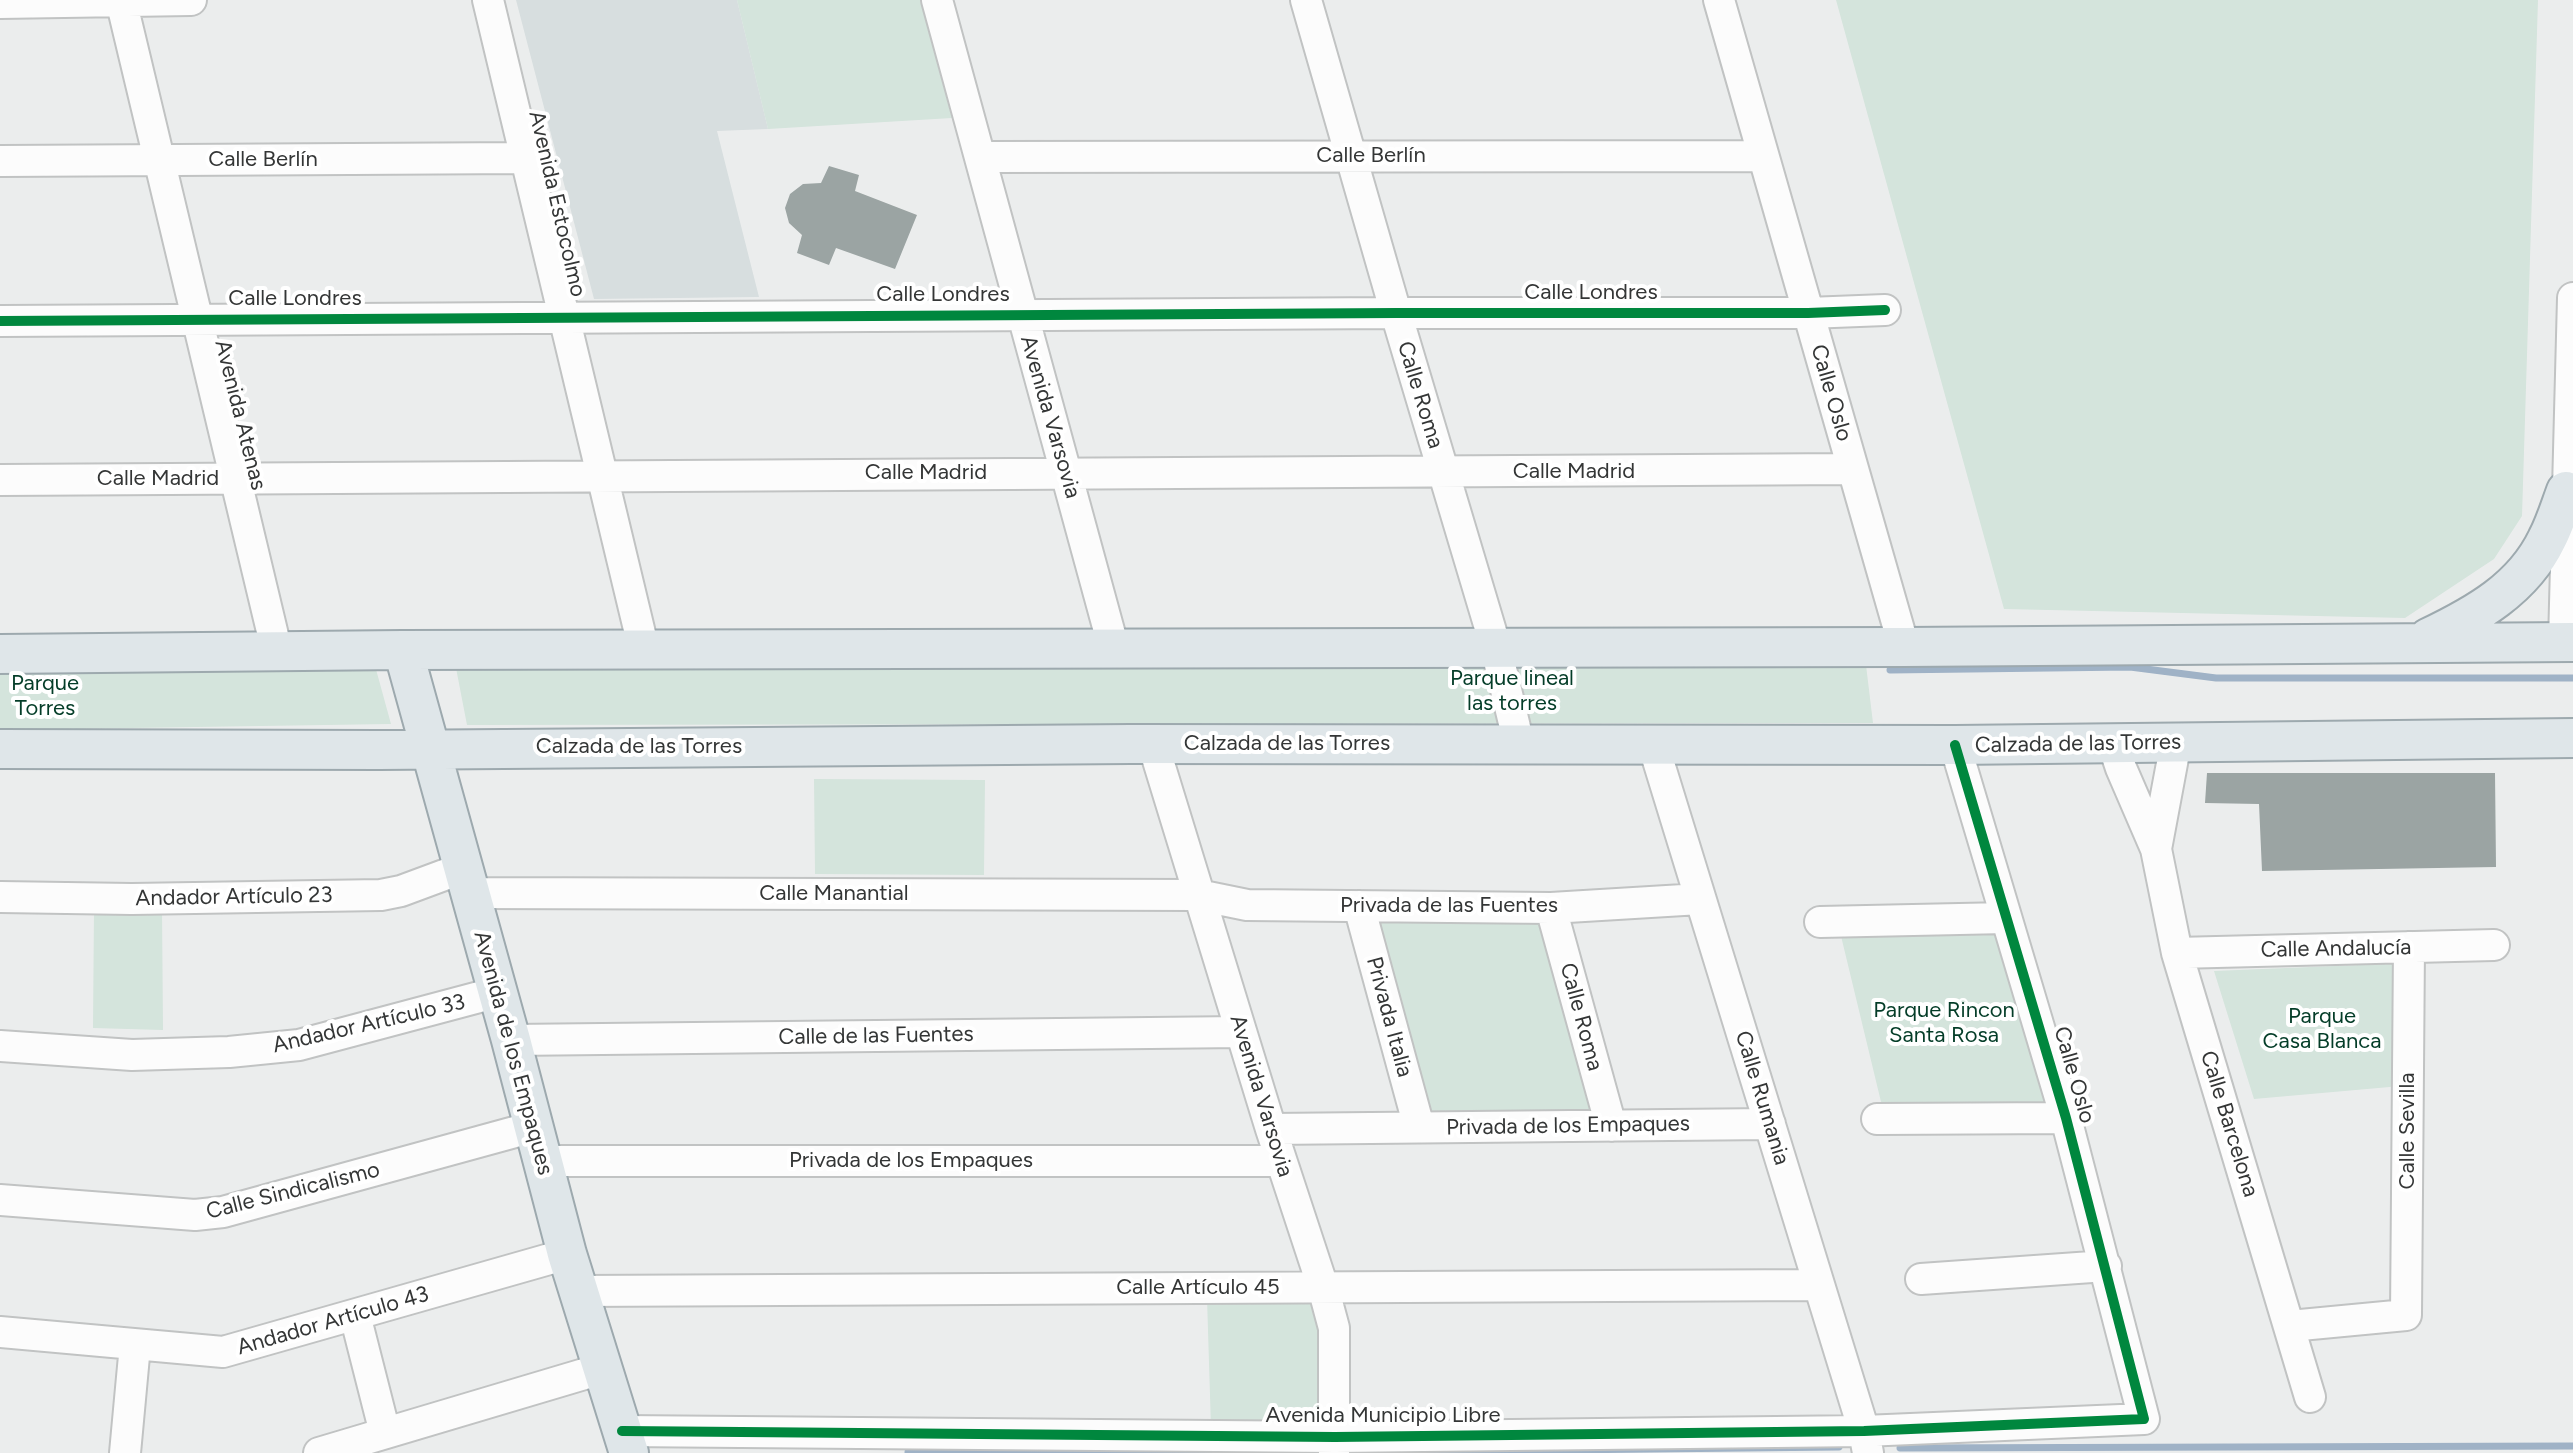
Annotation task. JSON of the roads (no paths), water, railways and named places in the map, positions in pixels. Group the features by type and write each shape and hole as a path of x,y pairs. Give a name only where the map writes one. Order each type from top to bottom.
{"main road":[{"path":"2420,642 2475,616 2516,583 2546,541 2566,491"},
{"path":"0,654 2568,642"},
{"name":"Avenida de los Empaques","path":"403,650 577,1291 626,1442"},
{"name":"Calzada de las Torres","path":"0,749 1153,744 1955,745 2573,738"}],"street":[{"path":"0,3 191,0"},
{"name":"Avenida Estocolmo","path":"488,0 644,650"},
{"name":"Avenida Varsovia","path":"937,0 1114,649"},
{"name":"Calle Roma","path":"1306,0 1496,648 1519,744"},
{"name":"Calle Oslo","path":"1719,0 1904,647"},
{"name":"Avenida Atenas","path":"121,1 277,652"},
{"name":"Calle Berlín","path":"981,157 1762,156"},
{"name":"Calle Berlín","path":"0,161 526,158"},
{"path":"2568,642 2566,491 2573,298"},
{"name":"Calle Londres","path":"0,321 1808,313 1885,310"},
{"name":"Calle Madrid","path":"0,480 1852,469"},
{"name":"Calle Barcelona","path":"2156,849 2176,742"},
{"name":"Avenida Varsovia","path":"1153,744 1334,1328 1335,1445"},
{"name":"Calle Rumania","path":"1653,744 1866,1442"},
{"name":"Calle Barcelona","path":"2113,744 2156,849 2177,953 2310,1397"},
{"name":"Calle Oslo","path":"1955,745 2066,1118 2144,1419"},
{"name":"Calle Manantial","path":"466,881 1198,895"},
{"name":"Andador Artículo 23","path":"0,897 132,899 381,895 466,881"},
{"name":"Privada de las Fuentes","path":"1198,895 1247,905 1551,908 1700,899"},
{"name":"Privada Italia","path":"1359,906 1419,1127"},
{"name":"Calle Roma","path":"1551,908 1611,1126"},
{"path":"1820,922 2006,918"},
{"name":"Calle Andalucía","path":"2177,953 2494,945"},
{"name":"Calle Sevilla","path":"2290,1326 2406,1315 2409,947"},
{"name":"Andador Artículo 33","path":"0,1046 132,1055 229,1052 299,1045 498,992"},
{"name":"Calle de las Fuentes","path":"511,1040 1241,1032"},
{"path":"1877,1119 2066,1118"},
{"name":"Privada de los Empaques","path":"1271,1129 1770,1124"},
{"name":"Privada de los Empaques","path":"537,1144 1281,1161"},
{"name":"Calle Sindicalismo","path":"0,1200 195,1215 223,1212 537,1144"},
{"name":"Andador Artículo 43","path":"0,1332 223,1352 567,1254"},
{"path":"1921,1279 2106,1266"},
{"name":"Calle Artículo 45","path":"577,1291 1819,1285"},
{"path":"355,1315 385,1433"},
{"path":"125,1453 135,1345"},
{"path":"319,1453 601,1369"},
{"name":"Avenida Municipio Libre","path":"626,1442 1335,1445 1866,1442 2144,1419"}],"waterway":[{"path":"1890,670 2130,667 2216,678 2573,678"},
{"path":"1900,1448 2573,1446"},
{"path":"1372,1452 1839,1447"},
{"path":"908,1452 1303,1452"}],"park label":[{"name":"Parque lineal las torres","path":"1512,692"},
{"name":"Parque Torres","path":"45,696"},
{"name":"Parque Rincon Santa Rosa","path":"1944,1024"},
{"name":"Parque Casa Blanca","path":"2322,1030"}]}
